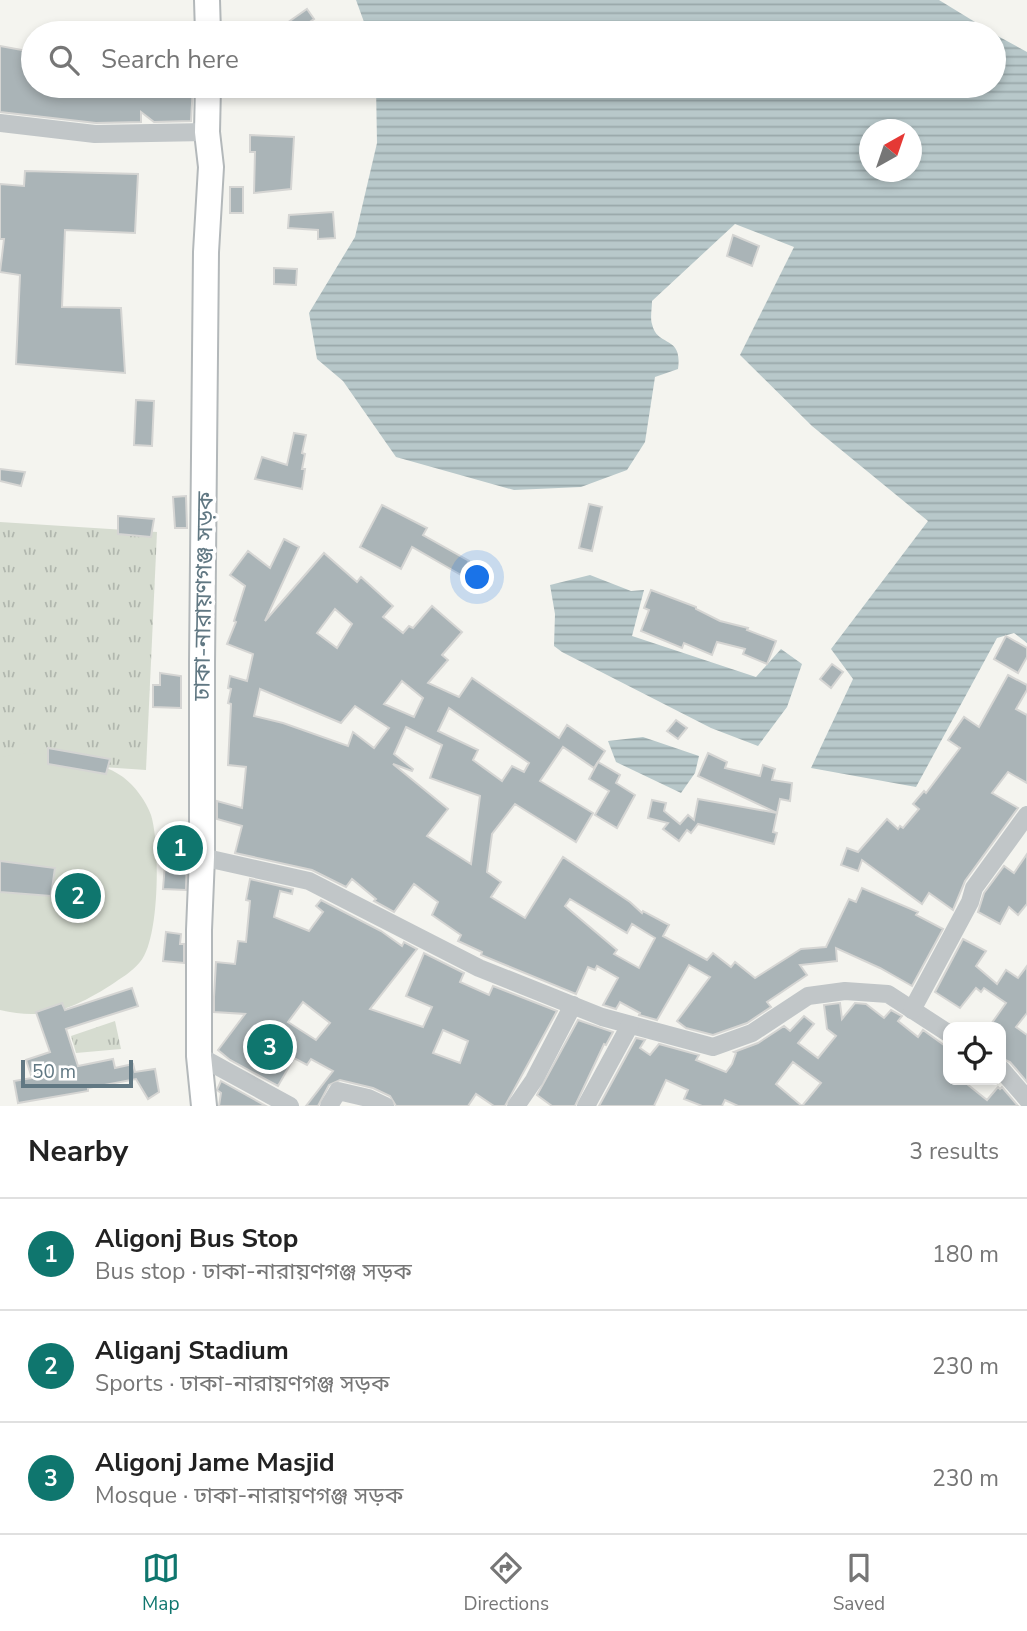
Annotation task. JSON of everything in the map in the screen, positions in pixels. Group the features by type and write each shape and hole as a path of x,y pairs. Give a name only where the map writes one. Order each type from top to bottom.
{"highway":[{"path":"208,0 208,21"},
{"name":"ঢাকা-নারায়ণগঞ্জ সড়ক","path":"204,1106 199,1056 198,930 202,857 206,252 211,167 207,131 208,98"}],"street":[{"path":"0,123 95,134 207,131"},
{"path":"912,1010 970,902 974,888 1027,815"},
{"path":"202,857 309,881 479,968 602,1017 713,1047 752,1033 808,996 845,991 888,994 943,1030"},
{"path":"516,1106 541,1069 573,1005"},
{"path":"586,1106 630,1025"},
{"path":"199,1056 290,1106"},
{"path":"1006,1075 1027,1099"},
{"path":"329,1106 338,1091 368,1098 385,1106"}],"green space":[{"path":"0,522 157,532 146,770 0,760"},
{"path":"30,753 65,757 103,767 114,771 136,789 151,815 157,868 155,913 151,933 147,950 134,969 84,1001 58,1011 31,1014 0,1010 0,757"},
{"path":"115,1021 121,1049 76,1053 71,1036"}],"shaded area":[{"path":"356,0 939,0 973,21 364,21"},
{"path":"1006,41 1027,52 1027,643 1014,633 997,638 916,787 811,768 853,679 831,649 928,521 812,426 740,355 794,247 735,224 652,301 652,324 659,336 677,351 678,369 655,377 645,442 627,470 581,487 514,490 396,457 343,381 317,359 309,313 355,237 377,143 376,98 1006,98"},
{"path":"590,575 631,591 644,590 632,636 756,677 781,649 802,664 787,707 758,746 711,728 554,646 555,614 550,585"},
{"path":"643,737 699,756 695,773 681,793 616,762 608,741"}],"building":[{"path":"307,9 314,19 311,21 290,21"},
{"path":"0,46 21,50 21,98 192,98 191,121 154,122 141,112 141,122 96,123 0,112"},
{"path":"250,135 294,137 291,189 254,193 255,152 250,152"},
{"path":"25,171 138,174 135,233 65,230 62,307 121,308 125,373 16,364 20,275 0,272 4,239 0,239 0,184 24,186"},
{"path":"230,187 243,187 243,213 230,213"},
{"path":"333,212 335,238 318,239 318,230 288,228 289,215"},
{"path":"733,235 759,246 752,266 727,256"},
{"path":"274,268 297,269 296,285 274,284"},
{"path":"136,400 154,401 152,446 134,445"},
{"path":"294,433 306,435 302,453 305,454 302,469 305,469 302,489 255,479 262,457 287,465"},
{"path":"0,469 25,472 21,486 0,481"},
{"path":"186,496 187,528 175,528 173,497"},
{"path":"589,504 602,507 592,551 579,548"},
{"path":"382,505 427,528 423,535 469,561 461,575 412,547 401,569 360,547"},
{"path":"118,516 154,519 151,537 118,534"},
{"path":"284,539 299,547 265,621 324,553 357,582 361,577 393,606 383,617 403,633 409,626 413,628 432,606 462,632 442,655 448,660 428,683 459,697 472,678 559,738 567,725 605,751 594,768 563,747 540,781 593,813 576,842 515,804 492,834 487,872 501,882 491,897 525,918 563,857 642,913 643,911 669,925 663,936 707,960 713,953 731,967 735,962 755,978 801,949 826,947 849,899 856,902 862,888 918,912 916,915 943,929 912,986 836,948 837,961 800,965 807,975 767,1002 771,1007 747,1023 713,1035 686,1028 677,1021 710,977 689,965 657,1020 639,1015 640,1013 620,1002 616,1009 603,1005 618,978 597,966 595,970 588,967 576,994 481,955 482,952 458,941 461,935 432,915 438,902 414,884 394,912 374,901 376,899 352,879 346,887 312,870 235,853 242,826 217,819 217,801 242,808 246,767 228,765 231,704 228,703 231,689 228,688 230,676 247,681 253,654 227,644 245,586 230,575 248,551 270,568","holes":["335,609 352,624 337,648 317,633","402,681 423,698 414,717 384,704","260,689 341,723 355,706 389,728 374,748 353,732 348,746 283,723 254,716","449,708 529,763 524,772 512,766 502,781 473,760 478,750 438,731","406,727 442,745 430,778 480,796 471,864 427,836 448,809 393,764 412,771 413,769 394,754","570,899 627,933 632,924 655,938 639,968 614,954 617,950 565,906"]},
{"path":"651,590 696,607 720,621 748,628 747,630 776,641 767,664 743,654 745,649 717,642 712,655 684,643 682,648 641,631 649,610 644,608"},
{"path":"1006,636 1027,648 1027,657 1018,673 994,659"},
{"path":"832,664 843,672 831,688 820,679"},
{"path":"160,673 181,676 181,708 153,707 153,685 160,685"},
{"path":"1008,675 1027,685 1016,709 1027,715 1027,783 1008,772 992,793 1018,808 965,881 953,910 929,893 922,904 862,860 858,871 841,865 847,848 858,852 887,819 898,829 900,826 903,828 919,809 913,804 924,791 926,793 960,748 948,740 964,717 979,727"},
{"path":"676,720 687,728 678,739 667,731"},
{"path":"48,748 110,759 106,774 48,764"},
{"path":"708,753 727,762 725,768 760,776 763,765 775,769 772,780 792,783 790,801 780,799 777,813 698,776"},
{"path":"598,762 620,775 616,783 635,795 617,828 595,815 609,791 589,779"},
{"path":"698,799 777,813 773,832 777,833 774,844 698,824 691,833 687,830 679,841 663,829 668,823 648,818 652,800 666,803 664,811 680,824 688,815 694,820"},
{"path":"166,851 187,852 186,890 163,889"},
{"path":"1027,854 1027,904 1018,915 1009,907 1000,924 978,912 984,893 1004,866 1014,873"},
{"path":"0,861 55,868 51,896 0,892"},
{"path":"250,879 293,889 292,894 280,891 274,917 309,931 323,912 316,906 321,900 381,931 402,946 404,942 417,949 370,1009 423,1027 432,1007 406,996 424,953 464,973 460,982 489,995 493,986 557,1011 505,1106 494,1106 476,1094 468,1106 396,1106 390,1096 373,1088 340,1080 329,1085 318,1106 306,1106 333,1071 311,1059 307,1065 294,1058 278,1086 230,1060 218,1050 245,1014 214,1012 216,962 235,964 238,941 246,942 250,901 246,900","holes":["303,1002 330,1023 316,1040 288,1022","443,1030 468,1041 460,1063 433,1053"]},
{"path":"166,932 181,934 184,963 163,961"},
{"path":"963,939 986,951 976,966 997,984 1006,970 1018,978 1027,966 1027,1013 1016,1027 1027,1035 1027,1082 1006,1060 1006,1022 993,1022 1006,1003 984,988 981,992 976,988 960,1008 935,992"},
{"path":"132,988 138,1006 66,1029 78,1066 113,1059 115,1068 133,1064 135,1072 155,1069 159,1092 148,1099 136,1079 88,1088 88,1091 18,1103 14,1081 32,1078 26,1060 50,1052 36,1012 62,1003 65,1010"},
{"path":"840,1003 842,1019 855,1003 866,1004 884,1018 891,1010 902,1016 898,1021 918,1037 923,1030 943,1044 943,1085 968,1085 987,1100 998,1087 1002,1087 1018,1106 802,1106 738,1106 725,1100 722,1106 702,1106 684,1099 688,1090 666,1080 654,1106 599,1106 636,1038 645,1040 640,1048 650,1055 659,1044 699,1055 696,1060 726,1072 732,1064 736,1053 734,1052 758,1043 784,1026 790,1031 804,1016 814,1024 798,1043 818,1058 836,1036 827,1029 824,1005","holes":["793,1062 821,1083 802,1106 776,1084"]},
{"path":"578,1020 613,1032 606,1045 604,1044 575,1106 552,1106 537,1095"},
{"path":"221,1081 266,1106 219,1106 221,1093 217,1090"}],"place":[{"name":"Aligonj Bus Stop","path":"180,848"},
{"name":"Aliganj Stadium","path":"78,896"},
{"name":"Aligonj Jame Masjid","path":"270,1047"}]}
